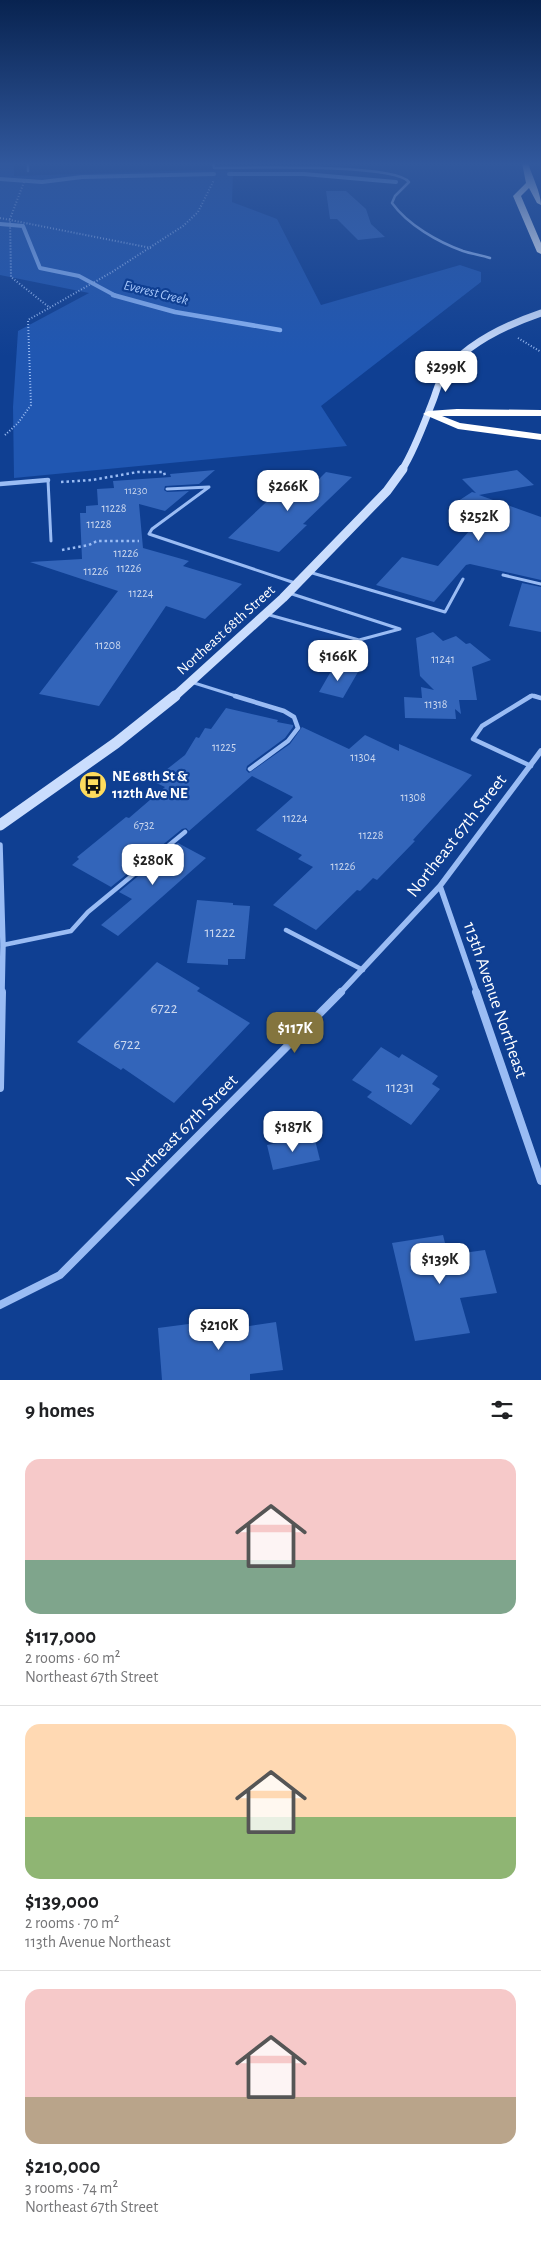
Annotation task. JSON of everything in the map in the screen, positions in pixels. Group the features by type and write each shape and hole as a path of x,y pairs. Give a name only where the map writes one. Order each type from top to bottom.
{"highway":[{"path":"530,227 541,252"},
{"path":"428,414 456,410 494,414 541,413"},
{"path":"428,414 458,426 541,437"}],"main road":[{"name":"Northeast 68th Street","path":"0,824 116,743 191,682 266,614 387,491 413,450 443,375 460,356 492,334 538,314"}],"street":[{"path":"422,227 463,250 490,258"},
{"path":"0,484 48,480"},
{"name":"Northeast 67th Street","path":"0,1305 60,1275 363,970 440,886 541,751"},
{"path":"0,845 3,945 0,1088"},
{"name":"113th Avenue Northeast","path":"440,886 541,1181"}],"lane":[{"path":"48,480 51,541"},
{"path":"167,489 209,487 152,529 149,534 297,584"},
{"path":"309,572 445,612 463,579"},
{"path":"502,574 541,584"},
{"path":"266,614 360,640 400,630 288,593"},
{"path":"191,682 284,712 294,717 298,728 288,741 250,770"},
{"path":"531,766 473,739 482,726 532,695 541,698"},
{"path":"3,945 71,931 88,912 185,832"},
{"path":"286,930 363,970"}],"path":[{"path":"10,227 11,277 50,308"},
{"path":"51,227 151,248"},
{"path":"5,435 18,423 31,405 28,320 151,248 178,227"},
{"path":"520,340 541,352"},
{"path":"48,480 60,482 98,479 117,474 158,471 164,472 167,489"},
{"path":"51,541 52,549 57,550 89,545 98,541 127,542 162,538"}],"shaded area":[{"path":"0,227 281,227 321,305 460,265 481,272 481,282 321,406 347,446 14,478 13,407 18,331 89,293 0,275"}],"building":[{"path":"345,227 375,227 385,237 358,240"},
{"path":"215,470 199,484 165,486 164,490 167,492 189,491 165,511 139,504 143,548 189,561 183,566 242,584 205,619 166,606 99,706 39,694 118,591 30,562 82,559 80,513 86,513 86,506 98,505 97,489 114,488 113,481 171,477 170,474"},
{"path":"517,470 534,485 479,495 541,517 541,580 470,564 466,565 434,602 376,585 402,557 438,566 479,520 452,505 472,492 476,493 462,479"},
{"path":"326,472 352,477 303,524 307,525 279,552 228,538 294,476 309,489"},
{"path":"522,583 541,587 541,632 509,626"},
{"path":"433,632 443,641 456,636 466,644 470,643 491,660 472,667 477,700 459,700 461,714 455,709 456,719 405,718 404,697 422,698 421,687 434,690 420,676 416,638"},
{"path":"334,666 358,672 343,698 319,692"},
{"path":"226,708 293,725 285,738 247,766 246,770 249,773 290,744 302,727 349,749 365,735 399,751 399,744 472,775 413,840 415,841 377,880 373,878 360,891 357,890 316,930 273,905 313,867 298,859 302,855 256,830 293,797 252,776 189,831 186,828 182,829 111,887 72,865 79,859 77,857 126,817 129,818 165,787 152,781 185,755 196,737 199,738 205,728 211,729"},
{"path":"178,843 206,858 118,936 101,925 132,899 119,892"},
{"path":"197,900 250,906 245,959 228,959 228,965 187,963"},
{"path":"157,962 200,988 197,991 250,1023 174,1103 123,1068 121,1070 77,1042"},
{"path":"381,1047 399,1058 402,1054 438,1076 432,1084 440,1089 411,1125 367,1097 372,1092 352,1080"},
{"path":"314,1136 320,1160 273,1170 267,1145"},
{"path":"443,1235 448,1255 485,1250 497,1293 460,1298 470,1333 415,1341 392,1243"},
{"path":"242,1317 243,1327 276,1322 283,1370 250,1374 250,1380 162,1380 158,1328"}],"waterway":[{"name":"Everest Creek","path":"24,227 40,268 79,276 115,296"},
{"name":"Everest Creek","path":"115,296 175,312 280,330"}],"place":[{"name":"NE 68th St & 112th Ave NE","path":"93,785"}]}
